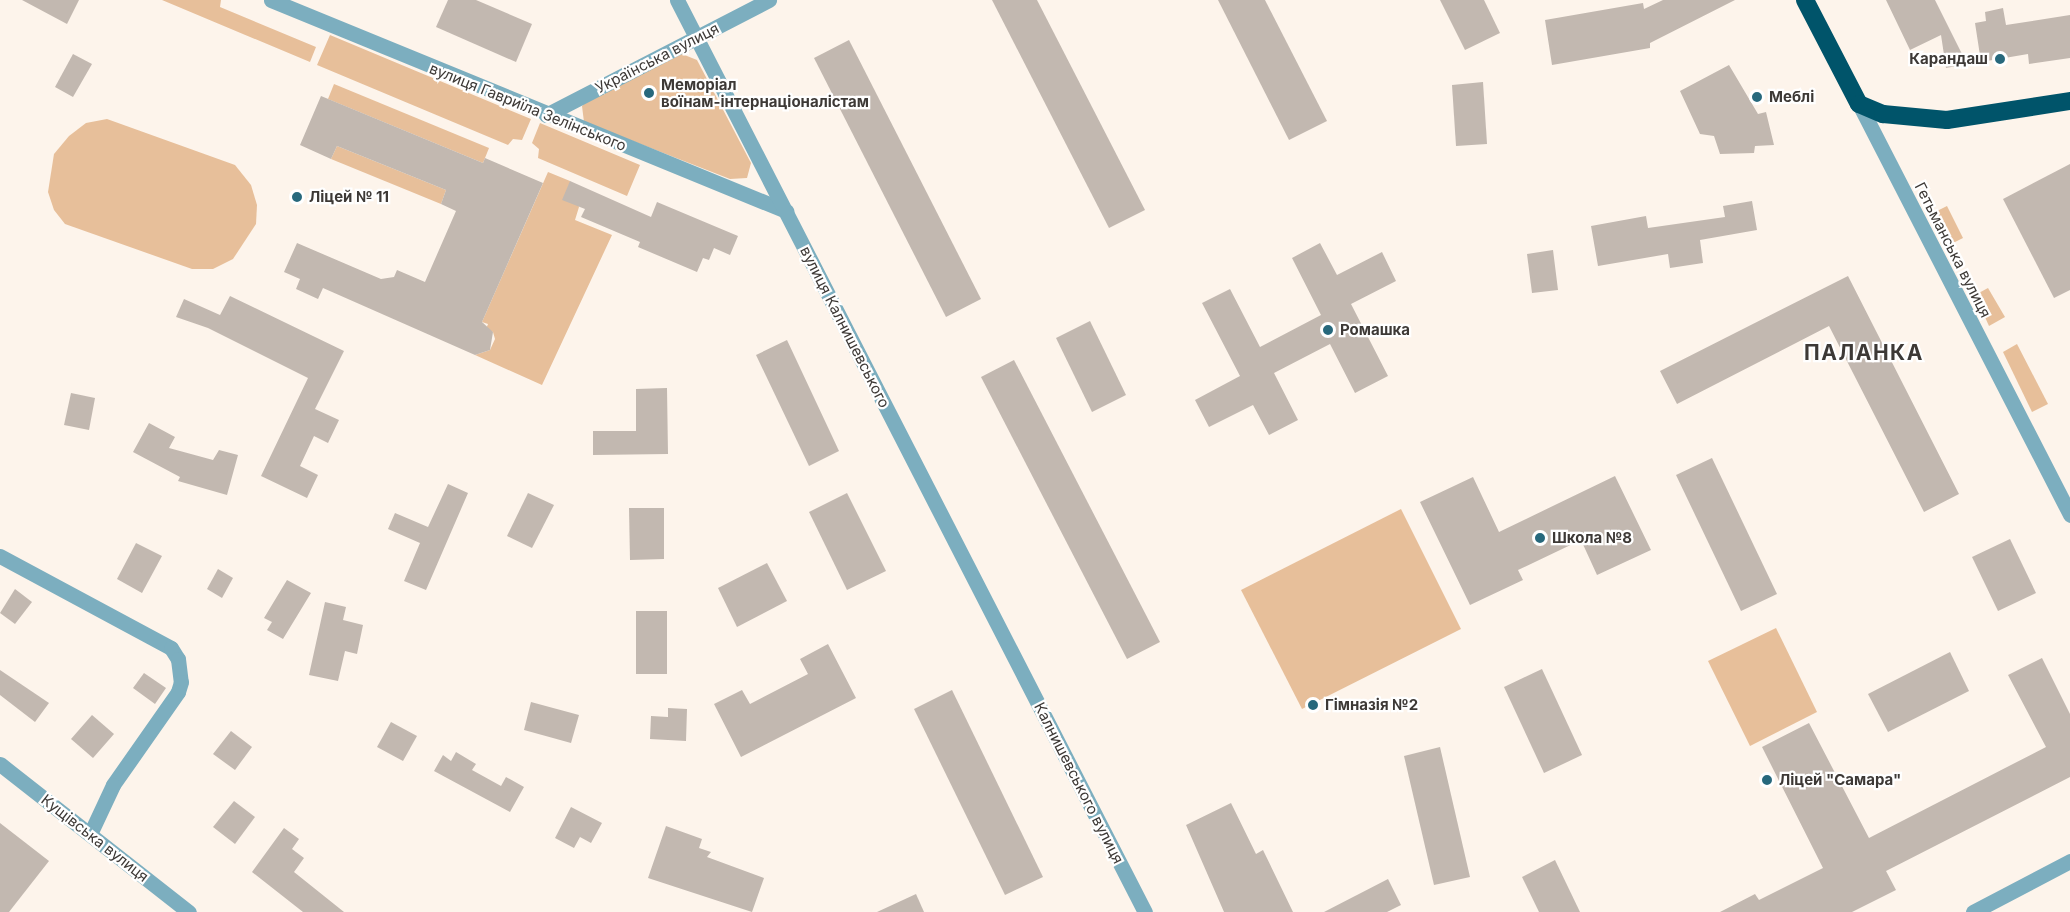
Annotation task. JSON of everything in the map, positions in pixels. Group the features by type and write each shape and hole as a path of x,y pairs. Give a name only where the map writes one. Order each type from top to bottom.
{"highway":[{"name":"Гетьманська вулиця","path":"1805,0 1859,104"},
{"path":"1859,104 1883,114 1947,120 2070,101"}],"street":[{"name":"вулиця Гавриїла Зелінського","path":"271,0 546,115 786,211"},
{"name":"вулиця Калнишевського","path":"677,0 1013,654"},
{"name":"Українська вулиця","path":"546,115 769,0"},
{"name":"Гетьманська вулиця","path":"1859,104 2070,515"},
{"path":"0,556 171,648 178,659 182,682 178,692 113,785 90,834"},
{"name":"Калнишевського вулиця","path":"1013,654 1145,912"},
{"name":"Кущівська вулиця","path":"0,764 189,912"},
{"path":"1973,912 2070,861"}],"shaded area":[{"path":"162,0 221,0 220,7 316,47 310,62"},
{"path":"330,35 531,119 522,140 513,139 508,145 317,65"},
{"path":"682,54 697,60 751,163 747,178 730,179 584,122 582,106 587,101"},
{"path":"334,84 489,148 483,163 328,99"},
{"path":"107,119 235,165 251,185 257,205 256,224 233,259 213,269 192,269 65,224 54,210 48,192 54,154 69,136 86,123"},
{"path":"540,123 640,165 627,196 538,158 539,149 532,143"},
{"path":"337,146 446,190 441,204 331,159"},
{"path":"548,172 570,181 579,207 575,220 612,235 542,385 475,355 490,350 495,339 493,332 486,329 488,324 482,322"},
{"path":"1947,206 1963,238 1949,245 1933,213"},
{"path":"1988,288 2005,317 1989,326 1975,295"},
{"path":"2017,344 2048,404 2032,412 2003,352"},
{"path":"1401,509 1461,629 1302,709 1241,590"},
{"path":"1776,628 1817,712 1750,746 1708,661"}],"building":[{"path":"22,0 79,0 67,24"},
{"path":"448,0 476,0 532,24 516,62 436,27"},
{"path":"992,0 1037,0 1145,210 1109,228"},
{"path":"1218,0 1265,0 1327,121 1289,140"},
{"path":"1440,0 1484,0 1500,33 1465,50"},
{"path":"1663,0 1735,0 1650,43 1650,48 1552,65 1545,20 1643,3 1644,9"},
{"path":"1886,0 1935,0 1967,64 1946,68 1941,35 1910,50"},
{"path":"2003,8 2006,25 2070,15 2070,58 2029,64 2028,54 1981,62 1975,23 1986,21 1985,12"},
{"path":"849,40 981,299 946,317 814,58"},
{"path":"73,54 92,64 73,97 55,87"},
{"path":"1729,65 1758,114 1766,112 1774,145 1755,146 1754,153 1720,154 1714,136 1700,134 1680,91"},
{"path":"1483,82 1487,144 1456,146 1452,85"},
{"path":"321,96 483,163 485,158 543,183 482,322 493,332 490,350 475,355 323,288 318,299 296,289 300,279 284,272 297,243 381,279 394,277 397,270 425,282 456,211 441,204 446,190 337,146 331,159 300,145"},
{"path":"2070,164 2070,290 2054,298 2003,199"},
{"path":"570,181 651,217 657,202 738,236 730,255 714,248 709,260 703,258 697,272 638,247 640,242 581,217 585,209 562,200"},
{"path":"1752,201 1757,230 1700,240 1703,263 1670,268 1668,254 1598,266 1591,226 1646,216 1648,228 1725,217 1723,206"},
{"name":"Ромашка","path":"1320,243 1337,275 1382,252 1396,281 1351,304 1388,376 1355,393 1330,344 1274,373 1298,420 1269,435 1253,405 1209,427 1195,400 1240,376 1202,303 1230,289 1260,347 1321,315 1292,258"},
{"path":"1553,250 1558,290 1532,293 1527,254"},
{"path":"1848,276 1959,494 1924,512 1829,326 1677,404 1660,371"},
{"path":"230,296 344,351 315,409 339,420 328,443 314,436 300,466 318,475 307,498 261,476 308,378 208,328 176,317 184,299 220,315"},
{"path":"1090,321 1126,395 1092,412 1056,338"},
{"path":"787,340 839,451 809,466 756,355"},
{"path":"1014,360 1160,642 1127,659 981,377"},
{"path":"667,388 668,454 593,455 593,431 636,431 636,389"},
{"path":"71,393 95,398 89,430 64,425"},
{"path":"149,423 175,437 169,448 213,460 219,450 238,455 227,495 178,481 180,477 133,452"},
{"path":"1712,458 1777,594 1741,611 1676,475"},
{"path":"1615,476 1651,550 1597,575 1581,540 1518,570 1523,580 1470,605 1420,502 1473,477 1499,532"},
{"path":"448,484 468,493 426,590 404,581 420,543 388,529 395,513 428,527"},
{"path":"528,493 554,505 532,548 507,536"},
{"path":"847,493 886,571 847,590 809,512"},
{"path":"629,508 664,508 664,559 630,560"},
{"path":"2010,539 2036,593 1998,611 1972,557"},
{"path":"136,543 162,556 142,593 117,579"},
{"path":"767,563 787,601 737,627 718,588"},
{"path":"218,569 233,578 222,598 207,589"},
{"path":"287,580 311,593 283,639 267,630 272,622 264,618"},
{"path":"15,589 32,602 15,624 0,613"},
{"path":"325,602 346,607 343,620 363,625 357,654 345,651 338,681 309,675"},
{"path":"636,611 667,611 667,674 636,674"},
{"path":"828,644 856,698 741,757 714,704 742,690 750,704 808,674 800,659"},
{"path":"1950,652 1969,691 1888,732 1868,694"},
{"path":"2042,658 2070,714 2070,777 1886,871 1896,890 1852,912 1720,912 1755,894 1759,900 1823,868 1762,747 1809,723 1869,838 2046,747 2008,675"},
{"path":"1542,669 1582,755 1544,773 1504,687"},
{"path":"0,670 49,703 35,722 0,695"},
{"path":"144,673 166,688 155,704 133,688"},
{"path":"952,690 1043,877 1005,895 914,709"},
{"path":"531,702 579,715 571,743 524,730"},
{"path":"668,708 687,709 686,741 650,739 651,716 668,717"},
{"path":"92,715 114,734 93,758 71,739"},
{"path":"391,722 417,736 403,761 377,747"},
{"path":"231,731 252,747 235,770 213,754"},
{"path":"1440,747 1470,877 1434,885 1404,756"},
{"path":"456,752 476,764 472,770 501,786 506,777 524,787 510,812 434,771 443,755 451,761"},
{"path":"234,801 255,817 235,844 213,827"},
{"path":"1231,803 1256,854 1263,850 1293,912 1224,912 1186,825"},
{"path":"571,807 602,823 591,843 580,837 574,848 555,838"},
{"path":"0,823 49,861 9,912 0,912"},
{"path":"666,826 702,839 699,848 711,852 707,857 764,878 752,912 648,878"},
{"path":"284,828 299,839 292,849 304,858 294,872 344,912 303,912 252,872"},
{"path":"1555,860 1580,912 1539,912 1522,877"},
{"path":"1388,879 1401,905 1387,912 1324,912"},
{"path":"916,894 924,912 877,912"}],"place":[{"name":"Карандаш","path":"2000,59"},
{"name":"Меморіал воїнам-інтернаціоналістам","path":"649,93"},
{"name":"Меблі","path":"1757,97"},
{"name":"Ліцей № 11","path":"297,197"},
{"name":"Ромашка","path":"1328,330"},
{"name":"Школа №8","path":"1540,538"},
{"name":"Гімназія №2","path":"1313,705"},
{"name":"Ліцей \"Самара\"","path":"1767,780"}],"district":[{"name":"ПАЛАНКА","path":"1864,353"}]}
